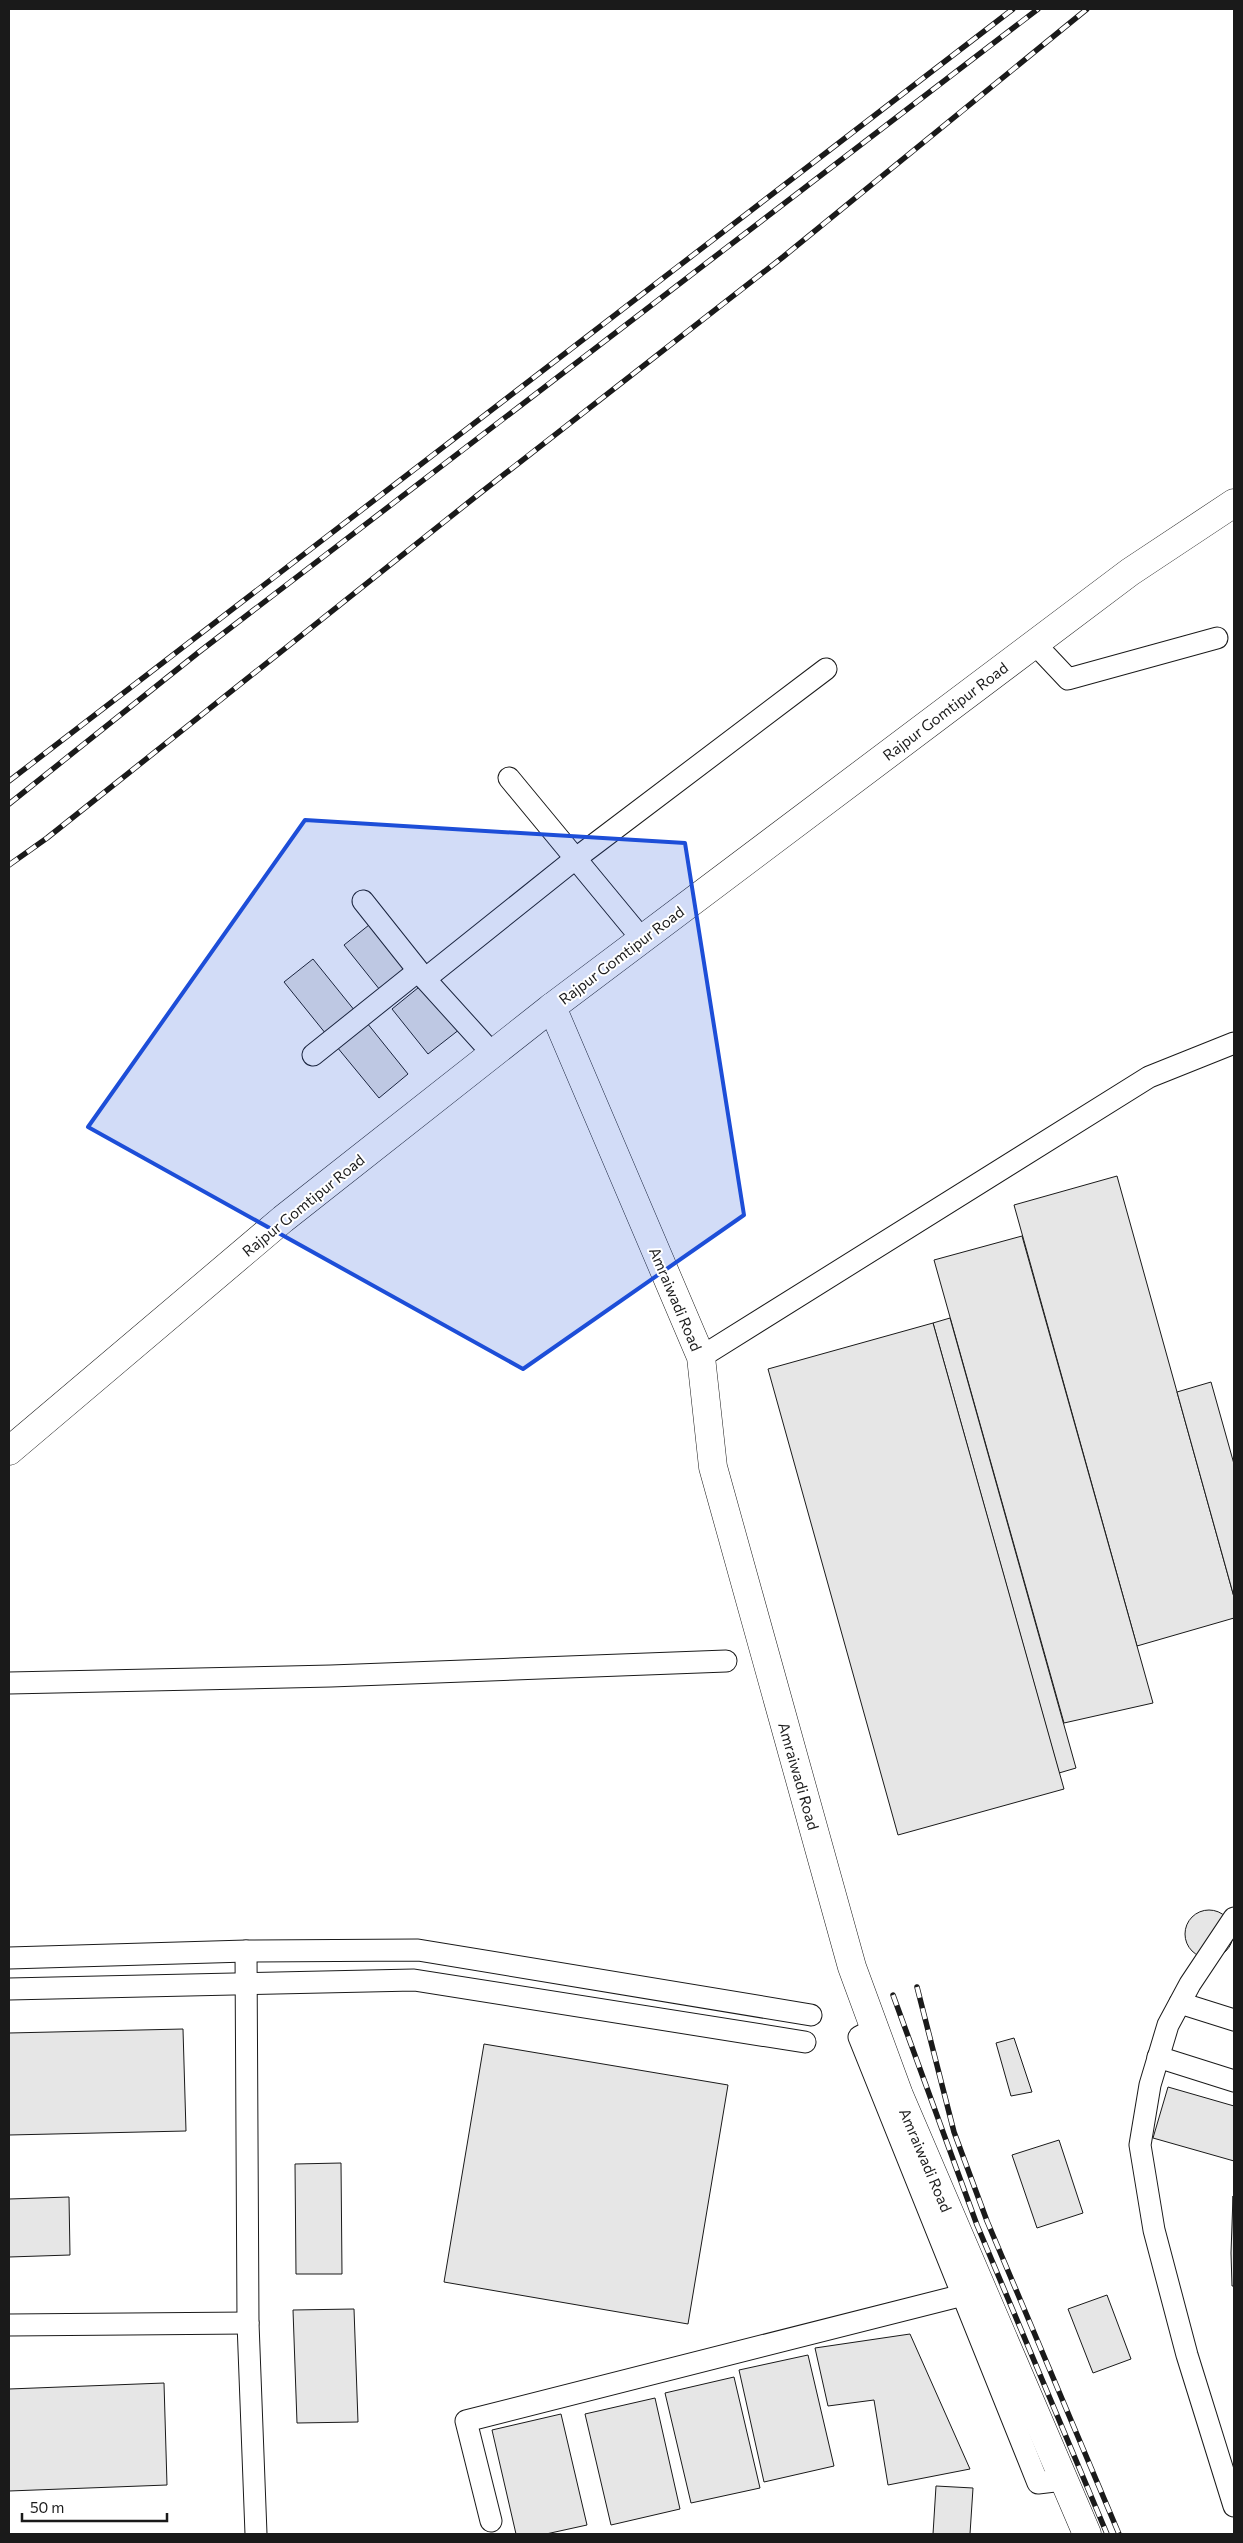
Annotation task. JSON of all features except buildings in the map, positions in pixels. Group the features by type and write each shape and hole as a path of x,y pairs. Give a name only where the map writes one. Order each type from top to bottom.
{"main road":[{"name":"Rajpur Gomtipur Road","path":"9,1451 16,1437 283,1219 492,1053 1130,572 1234,503"},
{"name":"Amraiwadi Road","path":"552,1007 701,1357 713,1467 852,1967 899,2095 1087,2534"}],"street":[{"path":"1035,644 1068,678 1217,638"},
{"path":"313,1055 422,975 826,669"},
{"path":"509,778 642,939"},
{"path":"363,901 422,975 492,1053"},
{"path":"701,1357 1149,1078 1231,1040"},
{"path":"9,1683 331,1676 726,1661"},
{"path":"1234,1918 1168,2025 1150,2085 1140,2145 1154,2230 1187,2355 1234,2506"},
{"path":"9,1958 246,1951 418,1950 811,2015"},
{"path":"246,1951 248,2323 256,2534"},
{"path":"9,1989 246,1982 414,1980 805,2042"},
{"path":"1180,2003 1234,2020"},
{"path":"777,2038 783,2011"},
{"path":"874,2028 859,2037 1038,2483 1063,2480"},
{"path":"1158,2057 1234,2081"},
{"path":"491,2521 466,2421 963,2296"},
{"path":"9,2325 248,2323"}],"highlighted area":[{"path":"305,820 685,843 744,1215 523,1369 88,1127"}],"railway":[{"path":"9,781 1013,9"},
{"path":"9,804 199,652 1038,9"},
{"path":"9,865 47,838 479,494 783,257 1087,9"},
{"path":"917,1987 954,2132 987,2221 1119,2534"},
{"path":"893,1995 977,2225 1107,2534"}]}
